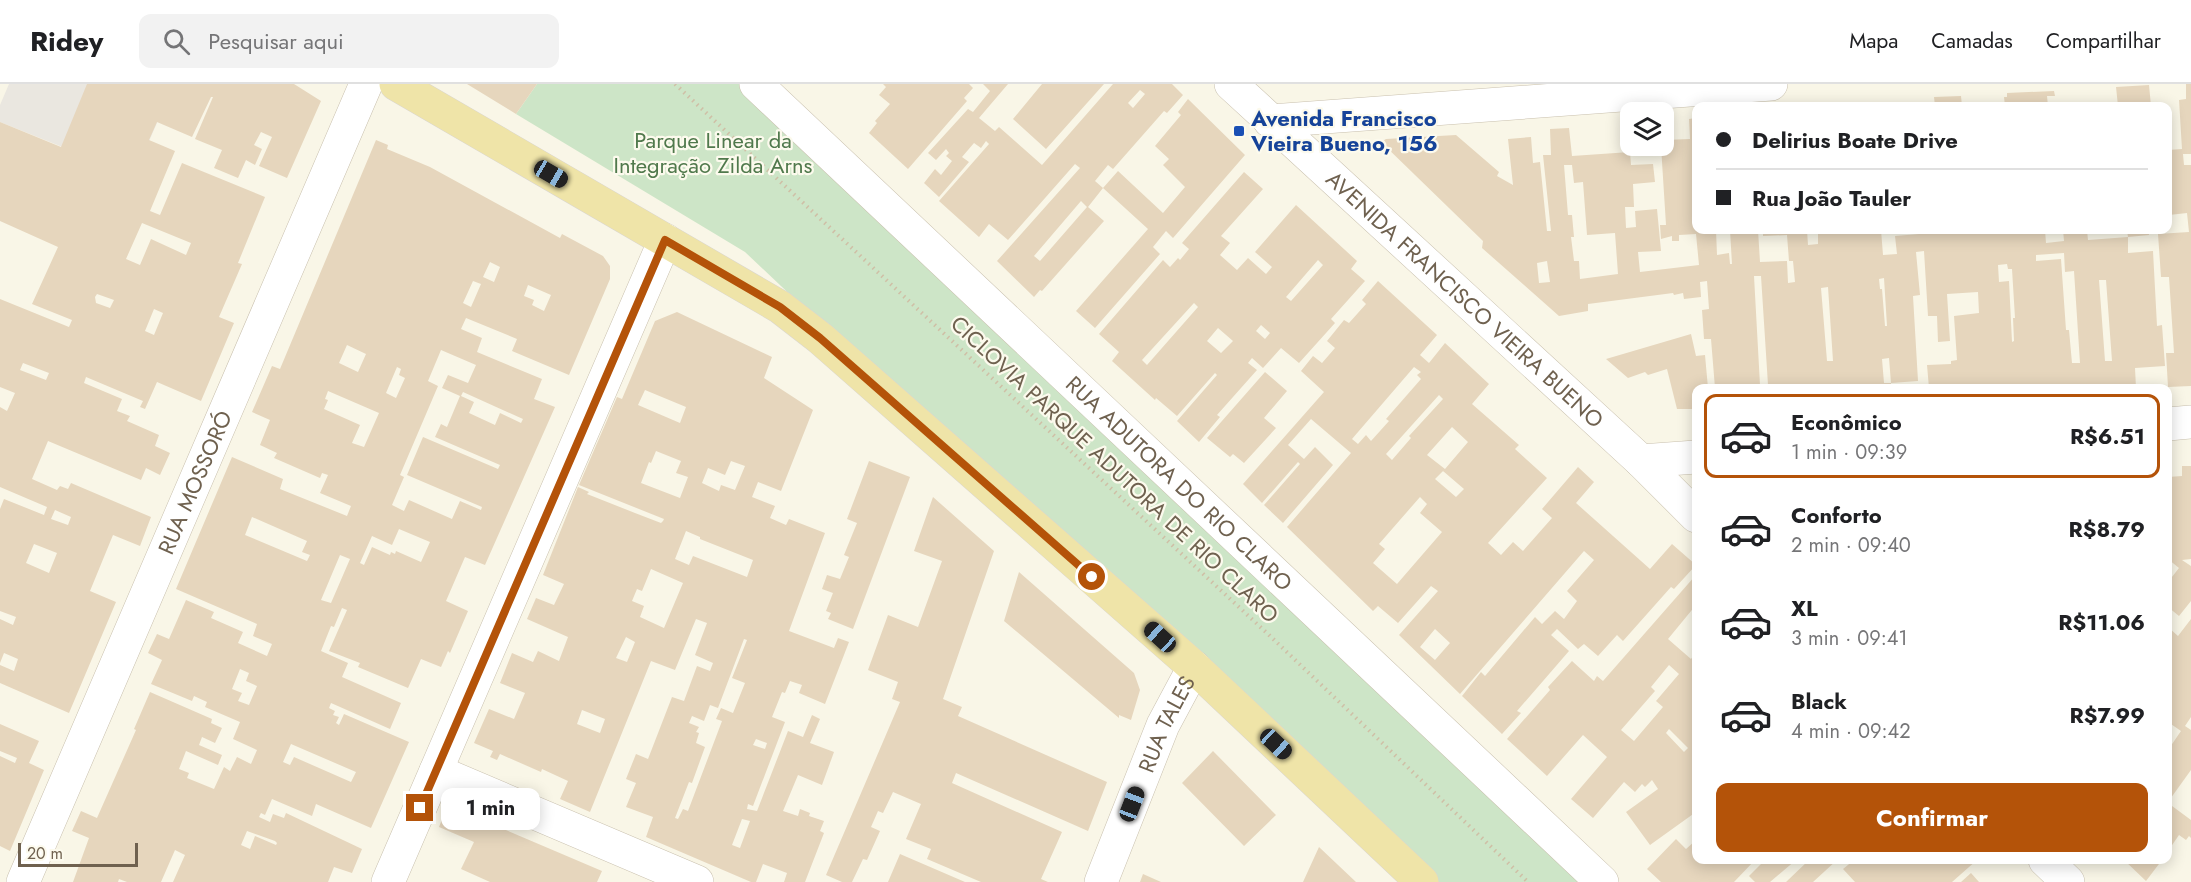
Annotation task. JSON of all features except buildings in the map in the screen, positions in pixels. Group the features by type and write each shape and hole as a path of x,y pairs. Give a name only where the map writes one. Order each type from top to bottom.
{"main road":[{"path":"396,84 780,307 820,338 1194,667 1422,882"}],"street":[{"name":"RUA MOSSORÓ","path":"23,882 366,84"},
{"name":"RUA ADUTORA DO RIO CLARO","path":"756,84 1602,882"},
{"name":"AVENIDA FRANCISCO VIEIRA BUENO","path":"1231,84 1641,461 1692,512"},
{"path":"1270,121 1771,84"},
{"path":"388,882 665,240"},
{"path":"2172,424 2191,422"},
{"path":"1641,461 1692,457"},
{"name":"RUA TALES","path":"1101,882 1162,725 1194,667"},
{"path":"436,771 698,882"},
{"path":"2049,864 2068,882"}],"path":[{"name":"CICLOVIA PARQUE ADUTORA DE RIO CLARO","path":"675,84 1269,635 1528,882"}],"shaded area":[{"path":"9,84 174,84 132,180 60,146 0,122 0,105"}],"green space":[{"name":"Parque Linear da Integração Zilda Arns","path":"537,84 742,84 1584,882 1410,882 745,252 516,114"}],"place":[{"name":"Avenida Francisco Vieira Bueno, 156","path":"1239,131"}],"route":[{"path":"420,808 665,240 780,307 820,338 1092,577"}]}
